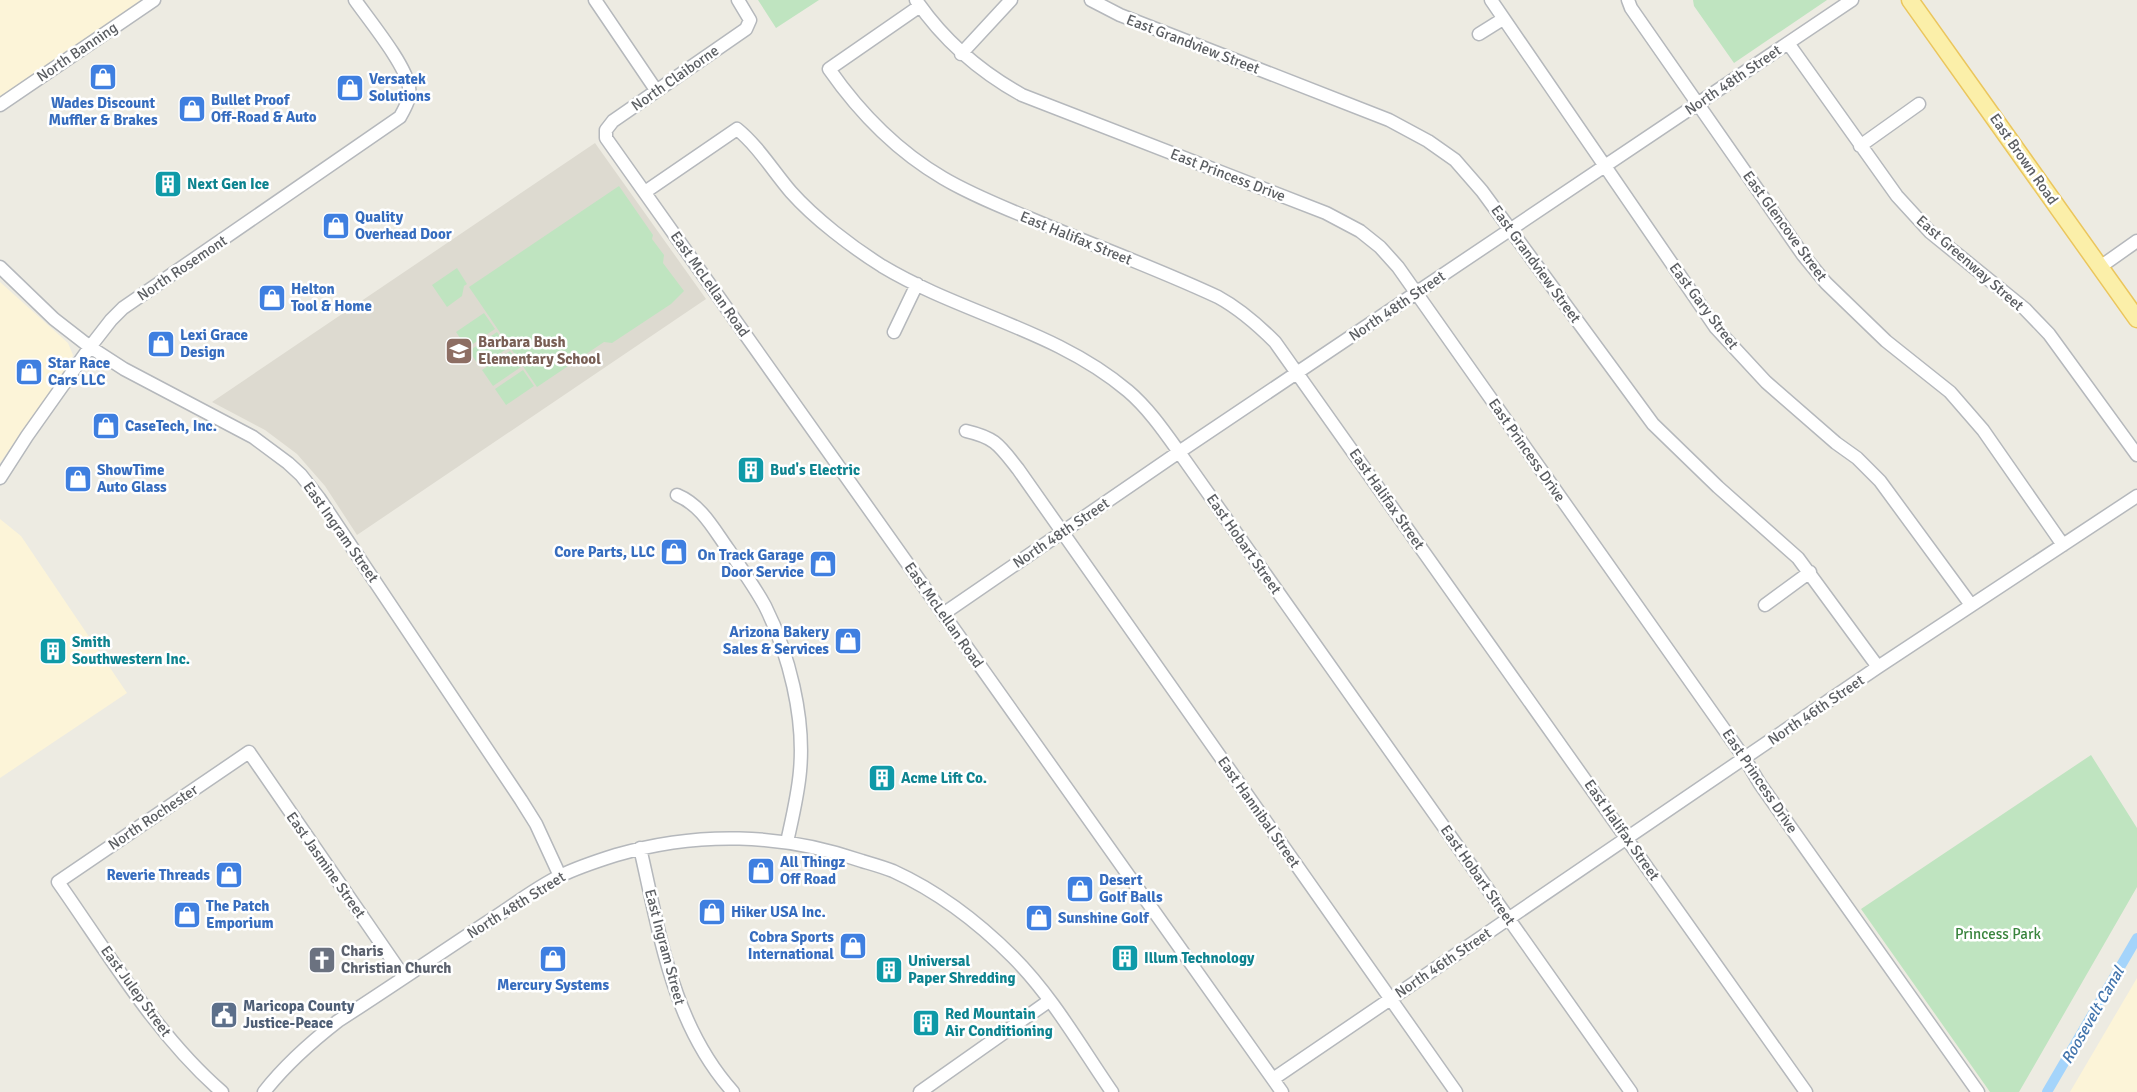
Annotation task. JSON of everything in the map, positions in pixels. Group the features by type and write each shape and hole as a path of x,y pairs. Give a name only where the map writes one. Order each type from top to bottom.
{"main road":[{"name":"East Brown Road","path":"1910,0 2137,319"}],"street":[{"name":"North Banning","path":"0,105 154,0"},
{"name":"North Rosemont","path":"0,478 27,436 90,347 111,320 124,308 400,117 408,102 410,89 405,72 355,0"},
{"path":"594,0 656,90"},
{"name":"North Claiborne","path":"606,138 606,130 613,121 746,29 750,20 738,0"},
{"path":"961,54 1012,0"},
{"name":"East Grandview Street","path":"1091,0 1120,15 1404,127 1428,141 1454,160 1512,229 1653,424 1718,487 1782,542 1810,572 1878,667"},
{"name":"East Gary Street","path":"1491,0 1716,328 1766,382 1836,443 1857,458 1880,481 1971,605"},
{"name":"East Glencove Street","path":"1628,0 1631,8 1697,103 1803,254 1826,283 1886,341 1950,392 1983,430 2063,545"},
{"name":"North 48th Street","path":"944,614 1179,452 1852,0"},
{"name":"East Princess Drive","path":"918,3 941,33 961,54 990,76 1022,95 1326,213 1351,226 1380,248 1398,267 1978,1092"},
{"name":"East Halifax Street","path":"918,3 829,69 843,88 880,130 902,149 942,178 997,205 1224,300 1256,322 1275,342 1806,1092"},
{"path":"1480,34 1504,18"},
{"name":"East Greenway Street","path":"1788,43 1897,196 1930,232 2025,309 2050,334 2137,455"},
{"path":"1860,146 1919,104"},
{"name":"East Hobart Street","path":"645,192 737,129 748,138 792,194 818,218 882,265 945,299 1026,329 1079,356 1130,392 1153,417 1179,452 1630,1092"},
{"name":"East McLellan Road","path":"606,138 1282,1092"},
{"path":"2100,267 2137,241"},
{"name":"East Ingram Street","path":"0,267 50,315 90,347 124,369 253,437 278,454 301,475 319,498 521,800 536,824 560,876"},
{"path":"894,332 917,284"},
{"name":"East Hannibal Street","path":"966,431 986,436 1000,447 1062,532 1456,1092"},
{"path":"677,495 690,500 700,510 747,577 765,607 779,641 789,674 801,740 800,772 787,842"},
{"name":"North 46th Street","path":"1273,1079 1878,667 2137,496"},
{"path":"1765,605 1810,572"},
{"name":"North Rochester","path":"58,882 248,752"},
{"name":"East Jasmine Street","path":"248,752 404,977"},
{"name":"North 48th Street","path":"264,1092 311,1042 338,1021 517,902 560,876 596,861 640,848 677,841 726,837 787,842 840,852 892,870 946,901 968,916 1015,959 1049,1001 1112,1092"},
{"name":"East Ingram Street","path":"640,848 669,972 680,1006 697,1042 723,1081 734,1092"},
{"name":"East Julep Street","path":"58,882 162,1028 202,1074 222,1092"},
{"path":"920,1092 1049,1001"}],"shaded area":[{"path":"0,0 142,0 0,97"},
{"name":"Barbara Bush Elementary School","path":"595,143 706,299 357,535 325,486 297,454 265,430 212,402"},
{"path":"0,282 68,343 73,355 71,362 0,463"},
{"path":"0,519 21,536 127,693 0,778"},
{"path":"2137,978 2137,1092 2070,1092"}],"green space":[{"path":"758,0 819,0 776,28"},
{"path":"1693,0 1827,0 1734,63 1694,6"},
{"path":"619,186 653,235 652,239 664,255 663,263 684,291 671,304 612,343 604,342 537,387 469,287"},
{"path":"457,268 467,284 464,286 462,296 447,307 432,285"},
{"path":"484,313 495,329 467,348 456,332"},
{"path":"497,332 508,348 480,367 469,351"},
{"path":"510,351 521,367 493,386 482,370"},
{"path":"523,370 534,386 506,405 495,389"},
{"name":"Princess Park","path":"2091,755 2137,828 2137,887 2019,1092 1990,1092 1861,909"}],"waterway":[{"name":"Roosevelt Canal","path":"2047,1092 2137,938"}],"place":[{"name":"Wades Discount Muffler & Brakes","path":"103,77"},
{"name":"Versatek Solutions","path":"350,88"},
{"name":"Bullet Proof Off-Road & Auto","path":"192,109"},
{"name":"Next Gen Ice","path":"168,184"},
{"name":"Quality Overhead Door","path":"336,226"},
{"name":"Helton Tool & Home","path":"272,298"},
{"name":"Lexi Grace Design","path":"161,344"},
{"name":"Barbara Bush Elementary School","path":"459,351"},
{"name":"Star Race Cars LLC","path":"29,372"},
{"name":"CaseTech, Inc.","path":"106,426"},
{"name":"Bud's Electric","path":"751,470"},
{"name":"ShowTime Auto Glass","path":"78,479"},
{"name":"Core Parts, LLC","path":"674,552"},
{"name":"On Track Garage Door Service","path":"823,564"},
{"name":"Arizona Bakery Sales & Services","path":"848,641"},
{"name":"Smith Southwestern Inc.","path":"53,651"},
{"name":"Acme Lift Co.","path":"882,778"},
{"name":"All Thingz Off Road","path":"761,871"},
{"name":"Reverie Threads","path":"229,875"},
{"name":"Desert Golf Balls","path":"1080,889"},
{"name":"Hiker USA Inc.","path":"712,912"},
{"name":"The Patch Emporium","path":"187,915"},
{"name":"Sunshine Golf","path":"1039,918"},
{"name":"Cobra Sports International","path":"853,946"},
{"name":"Illum Technology","path":"1125,958"},
{"name":"Mercury Systems","path":"553,959"},
{"name":"Charis Christian Church","path":"322,960"},
{"name":"Universal Paper Shredding","path":"889,970"},
{"name":"Maricopa County Justice-Peace","path":"224,1015"},
{"name":"Red Mountain Air Conditioning","path":"926,1023"}]}
